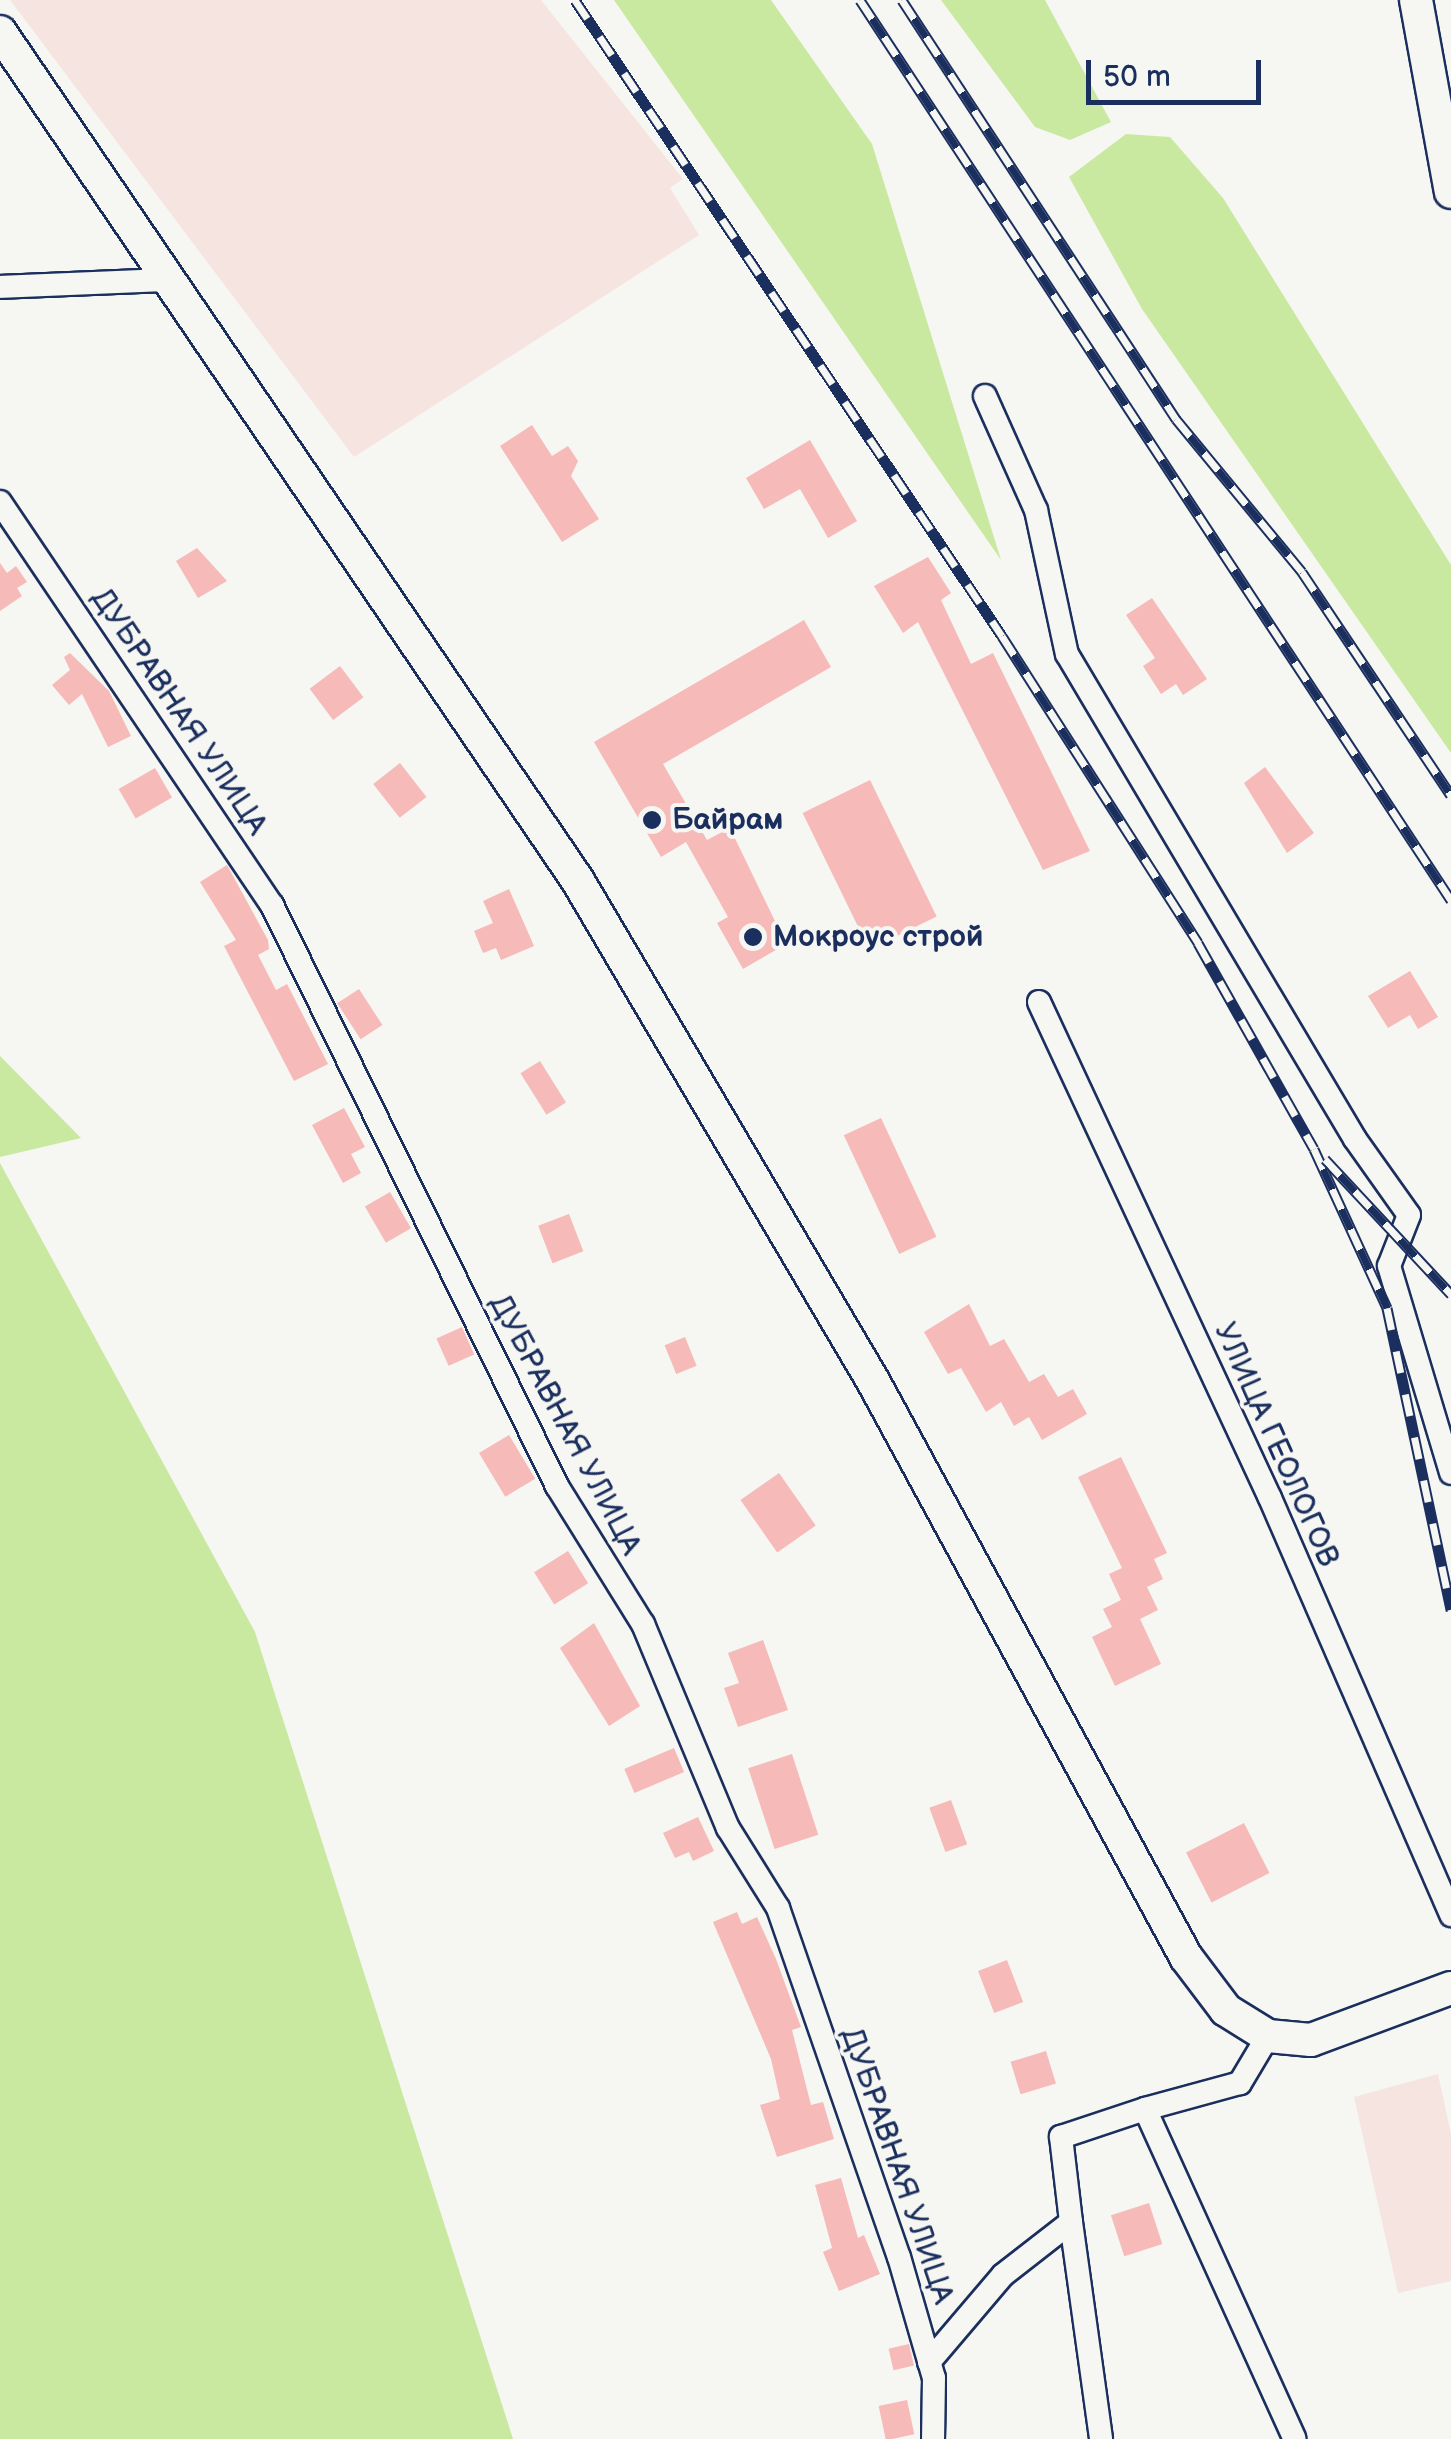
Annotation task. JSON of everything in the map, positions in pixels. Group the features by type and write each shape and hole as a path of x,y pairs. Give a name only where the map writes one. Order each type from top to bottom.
{"main road":[{"path":"1416,0 1451,192"},
{"path":"0,32 578,880 873,1381 1150,1896 1226,2010 1268,2036 1340,2032 1451,1988"}],"street":[{"path":"0,287 166,280"},
{"path":"985,396 1036,510 1067,654 1355,1139 1410,1216 1389,1266 1451,1473"},
{"name":"ДУБРАВНАЯ УЛИЦА","path":"0,502 272,904 548,1470 644,1624 728,1828 778,1908 930,2362 933,2439"},
{"name":"УЛИЦА ГЕОЛОГОВ","path":"1039,1002 1270,1498 1451,1916"},
{"path":"1101,2439 1061,2137 1240,2083 1268,2036"},
{"path":"1145,2109 1296,2439"},
{"path":"930,2362 1003,2275 1071,2222"}],"shaded area":[{"path":"10,0 541,0 683,179 670,188 699,235 354,457"},
{"path":"1438,2074 1451,2134 1451,2281 1398,2293 1354,2097"}],"green space":[{"path":"614,0 771,0 872,144 1001,560"},
{"path":"941,0 1045,0 1111,122 1070,140 1035,127"},
{"path":"1126,134 1170,137 1223,198 1451,565 1451,753 1142,309 1069,177"},
{"path":"0,1056 81,1138 0,1157"},
{"path":"0,1163 255,1632 513,2439 0,2439"}],"building":[{"path":"532,425 552,456 568,446 578,461 571,476 599,519 562,542 500,446"},
{"path":"810,440 857,521 828,538 800,489 764,509 746,478"},
{"path":"197,548 227,581 198,598 176,561"},
{"path":"928,557 951,593 941,600 971,664 993,653 1090,851 1043,870 918,622 903,633 874,586"},
{"path":"0,563 7,573 16,566 27,582 17,588 22,596 0,611"},
{"path":"1152,598 1207,679 1183,695 1176,684 1161,694 1143,666 1155,658 1126,615"},
{"path":"804,620 831,667 663,764 707,840 730,828 786,944 743,969 717,923 728,917 686,842 661,857 594,742"},
{"path":"70,653 109,691 131,736 108,747 82,694 69,705 52,685 70,670 64,657"},
{"path":"340,666 363,697 333,720 310,689"},
{"path":"400,763 426,797 400,818 373,784"},
{"path":"1265,767 1314,833 1287,853 1244,783"},
{"path":"155,768 172,797 136,818 119,789"},
{"path":"870,780 937,917 869,949 803,813"},
{"path":"227,865 268,940 269,949 258,955 276,990 287,984 328,1064 294,1081 224,946 236,940 200,882"},
{"path":"509,889 534,946 501,960 496,948 483,953 474,931 493,923 483,901"},
{"path":"1410,971 1438,1017 1418,1029 1410,1015 1388,1028 1368,996"},
{"path":"359,989 382,1025 361,1039 337,1003"},
{"path":"540,1061 566,1103 546,1115 520,1073"},
{"path":"344,1108 365,1147 351,1154 361,1173 343,1183 312,1125"},
{"path":"881,1118 936,1237 899,1254 844,1135"},
{"path":"390,1192 411,1228 386,1243 365,1206"},
{"path":"569,1214 583,1251 553,1263 538,1226"},
{"path":"969,1304 990,1346 1004,1339 1029,1382 1044,1374 1058,1397 1073,1389 1087,1414 1042,1440 1029,1417 1014,1426 1001,1402 986,1412 961,1368 948,1374 924,1332"},
{"path":"462,1327 474,1354 449,1366 436,1338"},
{"path":"685,1337 697,1366 676,1374 665,1345"},
{"path":"509,1435 535,1479 505,1497 479,1453"},
{"path":"1121,1457 1167,1553 1154,1559 1163,1579 1147,1587 1158,1610 1140,1619 1161,1664 1115,1686 1092,1637 1112,1627 1103,1609 1121,1600 1109,1574 1122,1568 1078,1477"},
{"path":"779,1473 816,1525 777,1552 740,1500"},
{"path":"568,1551 588,1583 554,1604 534,1572"},
{"path":"594,1623 640,1706 609,1726 560,1648"},
{"path":"763,1640 788,1710 738,1727 724,1688 739,1683 728,1653"},
{"path":"674,1748 684,1772 634,1793 624,1769"},
{"path":"792,1754 818,1835 775,1849 748,1768"},
{"path":"951,1800 967,1844 945,1852 929,1808"},
{"path":"698,1817 714,1851 693,1861 689,1852 675,1858 663,1833"},
{"path":"1244,1823 1269,1873 1212,1902 1186,1853"},
{"path":"737,1912 742,1924 757,1917 776,1959 801,2027 792,2030 811,2105 823,2102 834,2139 777,2157 760,2105 780,2099 771,2059 713,1922"},
{"path":"1007,1960 1023,2002 994,2013 978,1971"},
{"path":"1046,2051 1056,2084 1021,2094 1011,2062"},
{"path":"841,2178 858,2238 864,2235 880,2274 839,2291 823,2252 832,2248 815,2185"},
{"path":"1149,2203 1162,2244 1124,2256 1111,2215"},
{"path":"909,2344 914,2365 893,2370 889,2349"},
{"path":"907,2400 914,2434 886,2439 879,2406"}],"railway":[{"path":"575,0 1002,636 1198,943 1314,1149 1387,1308 1451,1610"},
{"path":"860,0 1451,900"},
{"path":"902,0 1176,419 1302,572 1451,795"},
{"path":"1325,1159 1451,1294"}],"place":[{"name":"Байрам","path":"652,820"},
{"name":"Мокроус строй","path":"753,937"}]}
